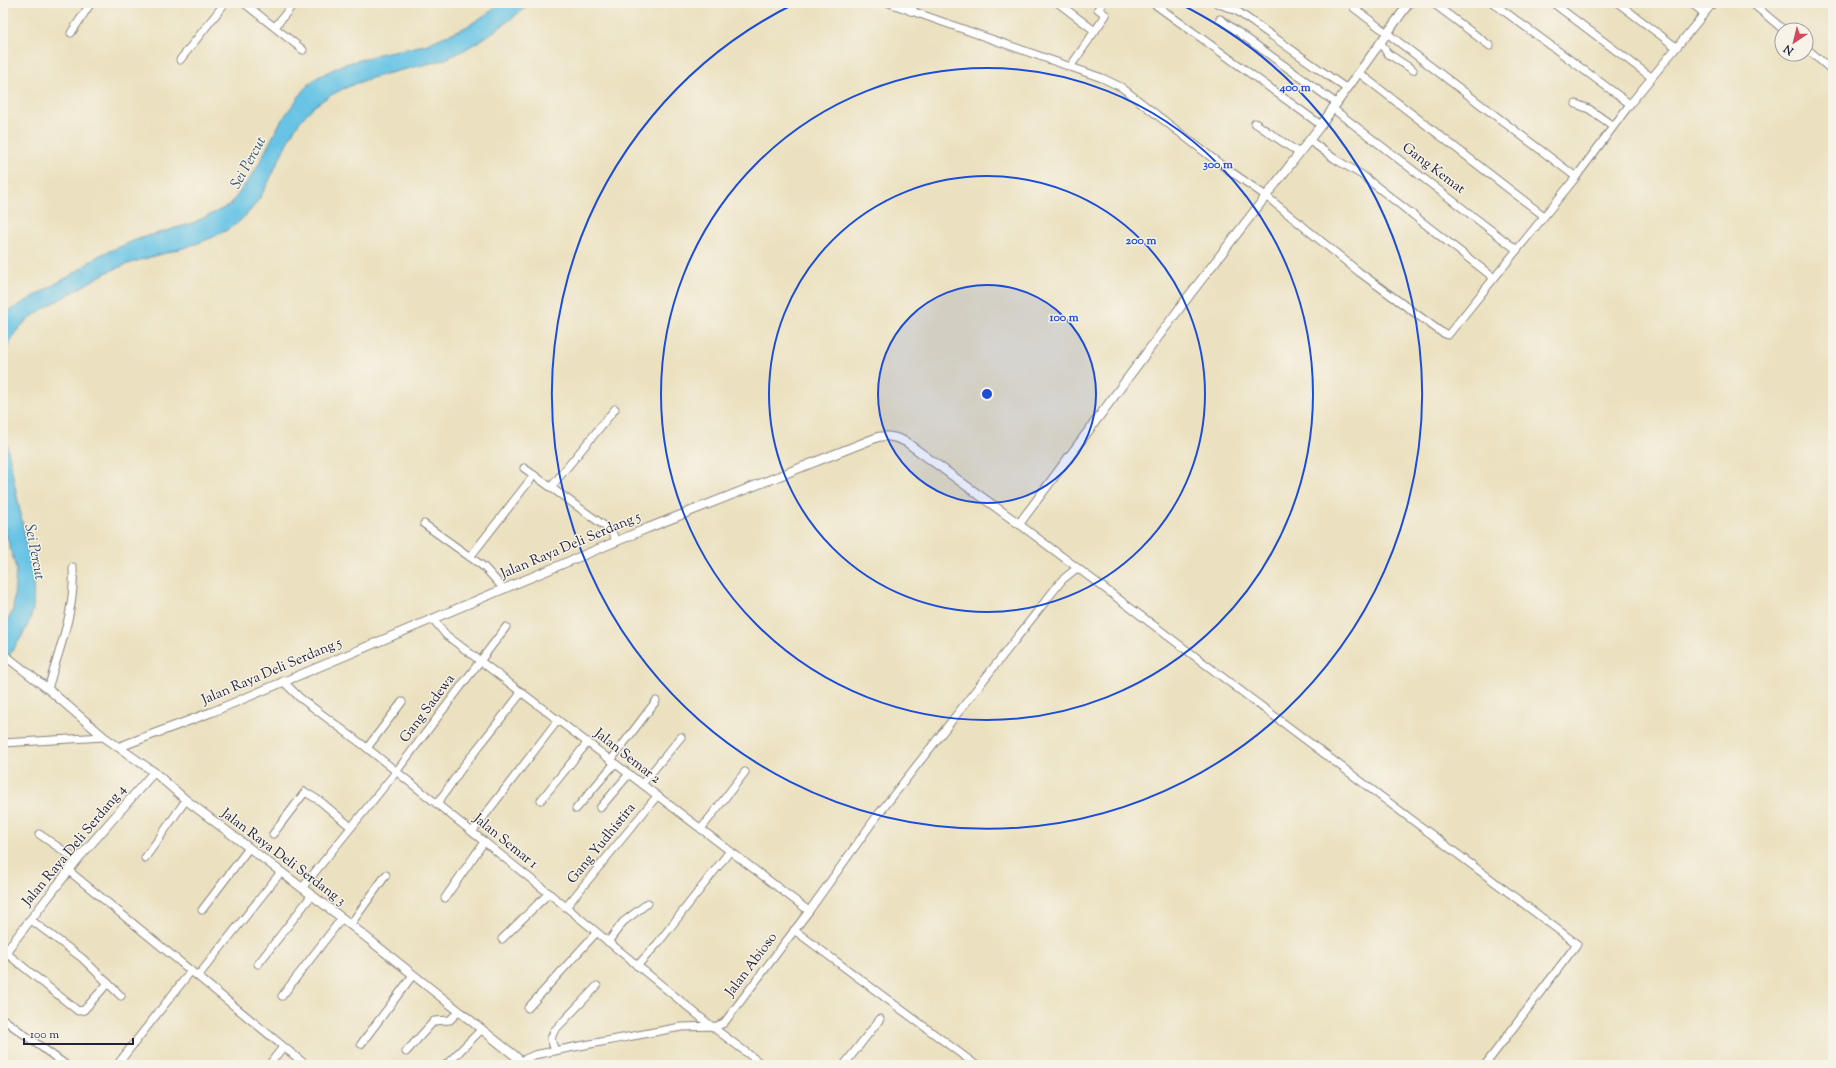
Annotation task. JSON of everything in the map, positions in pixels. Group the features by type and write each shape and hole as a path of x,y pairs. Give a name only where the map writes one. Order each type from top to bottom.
{"street":[{"path":"71,33 91,3"},
{"path":"180,60 225,3"},
{"path":"244,3 303,50"},
{"path":"275,27 294,3"},
{"path":"889,3 1102,78 1121,87 1220,164 1266,196 1359,272 1445,335 1450,333 1576,177 1651,77 1713,3"},
{"path":"910,10 916,3"},
{"path":"1058,3 1095,31"},
{"path":"1070,67 1106,15 1098,9 1103,3"},
{"path":"1153,3 1321,125"},
{"path":"1217,3 1237,11 1347,89"},
{"path":"1433,3 1490,46"},
{"path":"1493,3 1630,104"},
{"path":"1553,3 1651,77"},
{"path":"1618,3 1676,47"},
{"path":"1691,3 1704,13"},
{"path":"1752,3 1775,22"},
{"path":"1407,4 1321,125 1188,297 1019,524 1577,944 1485,1065"},
{"path":"1354,8 1576,177"},
{"name":"Gang Kemat","path":"1220,19 1334,106 1517,250"},
{"path":"1380,43 1386,53 1413,70"},
{"path":"1814,55 1833,71"},
{"path":"1359,73 1544,216"},
{"path":"1576,104 1589,109 1613,126"},
{"path":"1255,123 1299,154"},
{"path":"1309,140 1335,159 1362,175 1494,278"},
{"path":"551,487 615,409"},
{"name":"Jalan Raya Deli Serdang 5","path":"119,747 285,684 434,620 504,588 857,444 885,436 894,437 906,442 1019,524"},
{"path":"524,468 606,527 613,534 616,542"},
{"path":"470,557 534,475"},
{"path":"424,524 484,567 504,588"},
{"path":"48,688 71,608 74,586 73,567"},
{"name":"Jalan Abioso","path":"521,1064 534,1055 681,1028 705,1021 717,1026 724,1023 809,911 874,820 1002,655 1062,580 1077,568"},
{"name":"Jalan Semar 2","path":"434,620 440,629 480,661 809,911"},
{"name":"Gang Sadewa","path":"302,888 396,772 506,627"},
{"name":"Jalan Raya Deli Serdang 3","path":"3,654 26,673 48,688 104,737 154,772 186,800 342,918 482,1029 521,1064"},
{"name":"Jalan Semar 1","path":"285,684 298,697 367,748 549,893 705,1021 763,1065"},
{"path":"437,804 462,768 522,692"},
{"path":"576,809 613,762 656,701"},
{"path":"367,748 402,702"},
{"path":"472,832 558,720"},
{"path":"3,743 104,737"},
{"path":"642,784 681,737"},
{"path":"541,800 588,742"},
{"name":"Jalan Raya Deli Serdang 4","path":"4,954 77,860 154,772"},
{"path":"701,829 745,772"},
{"path":"600,808 629,774"},
{"path":"273,834 305,792 320,801 351,827"},
{"name":"Gang Yudhistira","path":"566,907 657,796"},
{"path":"145,858 186,800"},
{"path":"39,834 77,860"},
{"path":"444,898 484,842"},
{"path":"202,910 249,848"},
{"path":"637,966 658,943 730,851"},
{"path":"69,871 306,1065"},
{"path":"198,976 281,872"},
{"path":"350,925 386,875"},
{"path":"502,939 549,893"},
{"path":"258,964 312,895"},
{"path":"608,942 623,922 648,903"},
{"path":"282,996 342,918"},
{"path":"31,920 82,958 121,996"},
{"path":"794,930 976,1065"},
{"path":"528,1008 596,933"},
{"path":"4,954 78,1012 84,1010 108,983"},
{"path":"117,1065 191,971"},
{"path":"361,1044 413,975"},
{"path":"555,1051 551,1039 554,1031 597,986"},
{"path":"406,1052 434,1021 450,1020 459,1011"},
{"path":"3,1019 66,1065"},
{"path":"844,1065 880,1019"},
{"path":"446,1065 482,1029"},
{"path":"269,1065 283,1047"}],"water":[{"name":"Sei Percut","path":"499,3 530,3 512,19 465,50 443,60 364,80 331,95 320,102 305,115 293,131 267,185 257,202 244,217 227,230 199,243 139,260 110,271 44,308 21,326 15,333 10,340 3,364 3,316 12,309 73,274 98,256 138,239 193,223 230,205 255,171 281,121 306,87 316,78 342,65 383,53 425,45 466,27 490,12"},
{"name":"Sei Percut","path":"3,425 33,578 33,609 21,638 3,664 3,627 13,611 16,569 3,523"}]}
